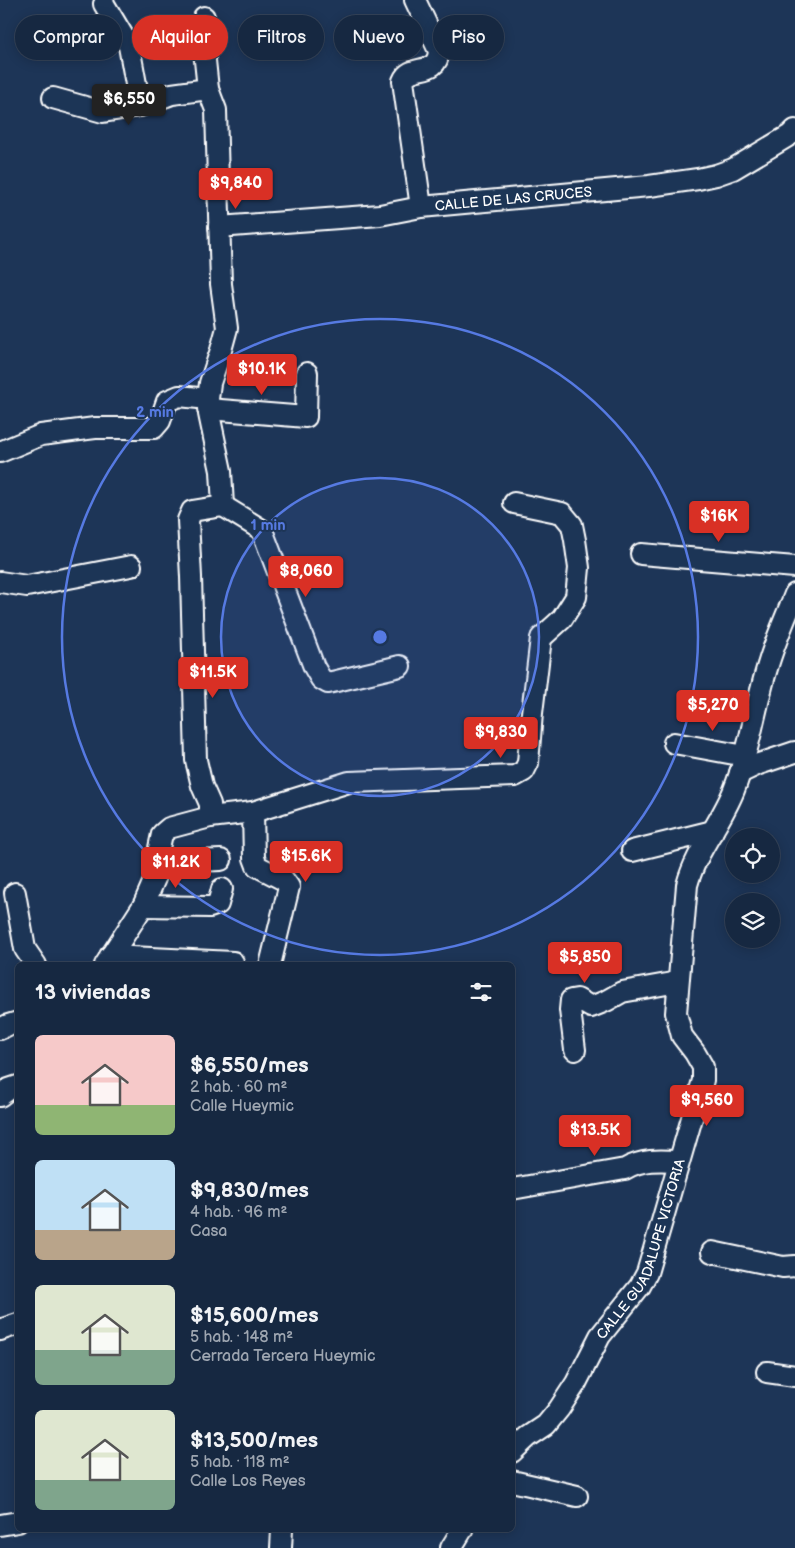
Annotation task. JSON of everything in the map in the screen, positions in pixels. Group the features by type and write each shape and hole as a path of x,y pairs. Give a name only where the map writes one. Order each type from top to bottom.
{"street":[{"path":"415,0 438,51 438,58 434,64 425,70 411,72 405,76 403,81 419,180 421,207"},
{"path":"104,4 128,46 140,106"},
{"path":"205,60 208,89 216,110 221,284 226,328 210,383 208,404 221,471 223,506"},
{"path":"53,98 103,112 140,106 172,94 208,89"},
{"name":"CALLE DE LAS CRUCES","path":"219,227 380,215 421,207 649,186 716,176 733,169 790,135 795,130"},
{"path":"0,452 41,435 95,428 154,428 160,421 167,401 179,396 208,404 306,417 307,373"},
{"path":"108,961 143,906 160,867 159,848 162,834 168,828 210,817 253,812 348,782 515,776 524,771 528,763 541,638 562,619 576,596 579,568 572,525 562,513 514,503"},
{"path":"210,817 210,804 202,786 196,760 188,520 192,511 223,506 262,530 314,667 321,679 328,683 400,666"},
{"path":"641,554 795,566"},
{"path":"0,582 27,586 131,566"},
{"name":"CALLE GUADALUPE VICTORIA","path":"515,1449 528,1437 546,1425 559,1409 576,1383 600,1336 640,1286 647,1273 703,1080 703,1067 682,1036 676,1013 687,885 692,868 734,791 768,665 790,620 795,594"},
{"path":"674,743 742,764 759,764 795,752"},
{"path":"253,812 254,858 256,866 284,880 288,886 271,962"},
{"path":"632,851 713,831"},
{"path":"160,867 175,862 222,860"},
{"path":"143,906 210,907 218,904 222,889"},
{"path":"15,893 25,949 34,962"},
{"path":"108,961 233,962"},
{"path":"574,1050 570,1010 571,1000 578,999 591,1007 622,992 678,982"},
{"path":"0,1029 15,1023"},
{"path":"0,1096 15,1087"},
{"path":"515,1188 625,1170 634,1164 655,1159 678,1162"},
{"path":"712,1252 783,1266 795,1266"},
{"path":"0,1330 15,1325"},
{"path":"767,1372 795,1376"},
{"path":"515,1483 577,1496"},
{"path":"0,1525 15,1522"},
{"path":"281,1548 282,1532"},
{"path":"452,1548 461,1532"}]}
